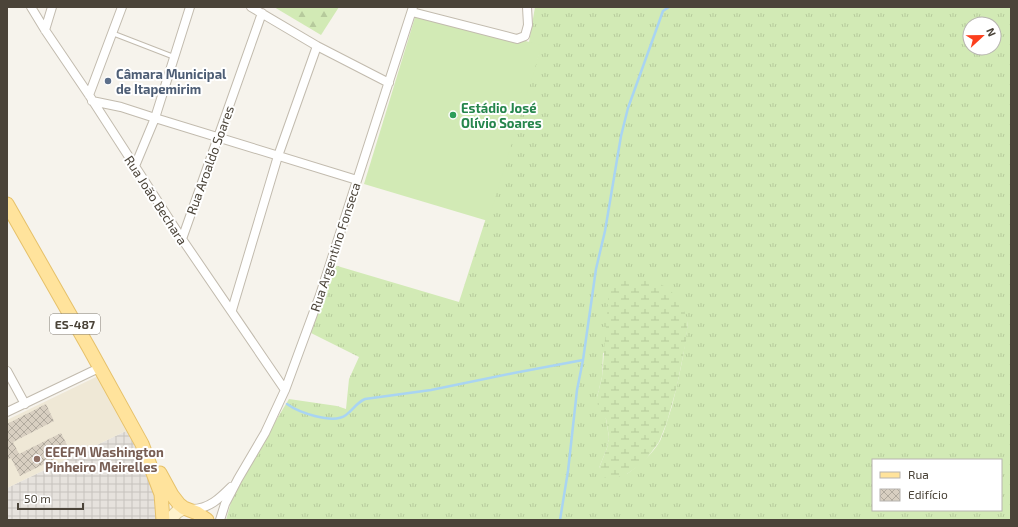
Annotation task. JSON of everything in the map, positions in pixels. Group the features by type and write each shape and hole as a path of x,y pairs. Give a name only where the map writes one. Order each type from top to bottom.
{"main road":[{"name":"ES-487","path":"7,204 172,495 184,508 197,513 207,520"},
{"name":"ES-487","path":"142,444 160,494 163,520"}],"street":[{"name":"Rua João Bechara","path":"31,7 182,239 232,310 285,390"},
{"path":"45,30 52,7"},
{"path":"122,7 91,98 357,180"},
{"path":"135,166 154,118 190,7"},
{"path":"251,7 317,46 388,82"},
{"path":"413,10 517,39 523,37 526,33 528,25 527,7"},
{"name":"Rua Argentino Fonseca","path":"238,479 266,434 285,390 320,295 388,82 413,10"},
{"name":"Rua Aroaldo Soares","path":"182,239 262,13"},
{"path":"232,310 278,156 317,46"},
{"path":"7,412 99,368"},
{"path":"7,371 25,404"},
{"path":"168,520 176,512 184,508 201,509 209,506 222,496 238,479"},
{"path":"220,520 225,504 238,479"}],"lane":[{"path":"112,33 174,57"}],"shaded area":[{"name":"EEEFM Washington Pinheiro Meirelles","path":"98,376 128,430 7,488 7,420"},
{"path":"128,430 152,477 158,503 156,520 7,520 7,488"}],"green space":[{"path":"274,7 339,7 321,35"},
{"path":"535,7 1011,7 1011,520 226,520 235,488 289,399 337,406 346,409 349,379 359,357 311,333 334,265 459,302 539,53 528,48","holes":["688,321 672,406 662,437 657,446 641,463 627,474 599,468 607,448 609,437 606,419 597,397 602,377 603,353"]},
{"name":"Estádio José Olívio Soares","path":"416,14 542,45 488,221 364,184"},
{"path":"634,279 653,281 664,286 679,298 688,321 686,341 677,386 667,422 659,442 644,462 627,474 612,479 603,477 599,468 607,448 609,437 606,419 598,408 597,397 602,377 609,289 621,280"}],"building":[{"path":"46,404 54,421 13,442 19,454 61,433 70,451 20,476 11,458 7,460 7,424"}],"waterway":[{"path":"560,520 568,471 577,390 583,360 596,269 605,231 621,136 628,108 663,11 669,7"},
{"path":"287,404 307,414 333,419 340,418 346,415 359,402 365,399 431,390 583,360"}],"place":[{"name":"Câmara Municipal de Itapemirim","path":"108,81"},
{"name":"Estádio José Olívio Soares","path":"453,115"},
{"name":"EEEFM Washington Pinheiro Meirelles","path":"37,459"}]}
